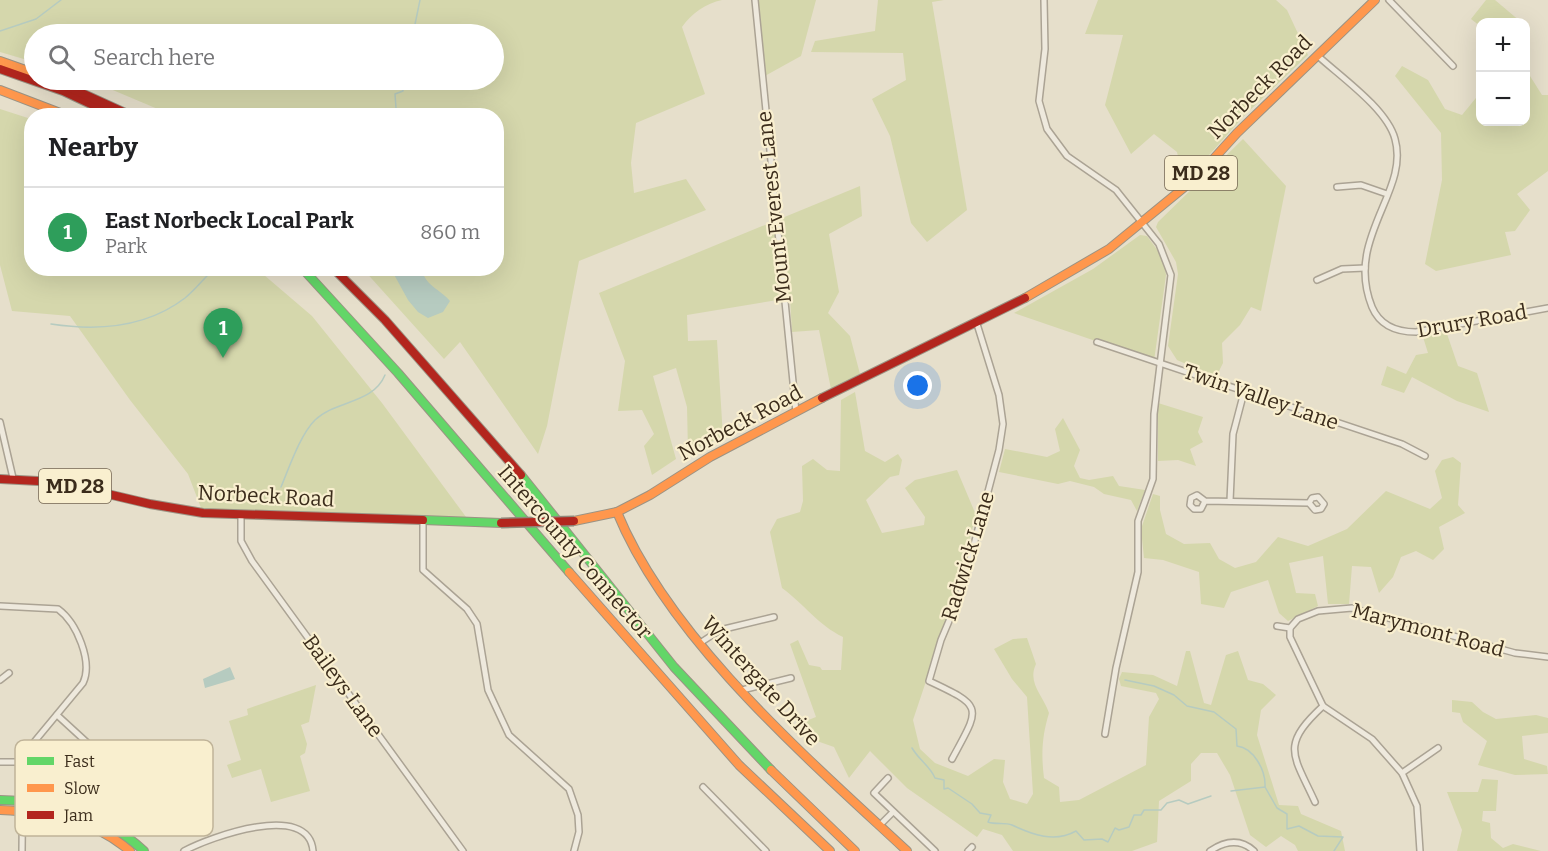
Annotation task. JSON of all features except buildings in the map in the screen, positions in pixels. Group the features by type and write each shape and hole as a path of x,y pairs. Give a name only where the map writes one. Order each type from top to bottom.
{"main road":[{"name":"Norbeck Road","path":"0,479 57,482 185,511 241,514 501,523 574,521 616,512 650,495 710,457 797,414 856,381 977,324 1065,277 1109,249 1198,176 1238,133 1375,0"},
{"path":"0,61 24,69"},
{"path":"0,69 24,78"},
{"path":"0,90 47,108"},
{"path":"58,90 98,108"},
{"path":"75,90 114,108"},
{"name":"Intercounty Connector","path":"309,276 398,373 662,680 739,765 830,851"},
{"name":"Intercounty Connector","path":"341,276 386,320 533,489 682,675 749,749 855,851"},
{"name":"Wintergate Drive","path":"616,512 630,545 647,573 700,643 810,761 907,851"},
{"path":"0,810 15,811"},
{"path":"112,836 130,851"},
{"path":"127,836 144,851"}],"street":[{"name":"Mount Everest Lane","path":"755,0 792,388 797,414"},
{"path":"1044,0 1045,49 1039,101 1047,129 1067,156 1109,184 1142,222 1165,255 1171,275 1154,414 1153,479 1138,521 1138,572 1116,668 1105,734"},
{"path":"1389,0 1453,66"},
{"name":"Drury Road","path":"1318,56 1389,124 1395,137 1397,156 1395,172 1368,241 1365,268 1367,295 1373,310 1381,321 1401,332 1416,332 1548,308"},
{"path":"1337,187 1362,185 1387,194"},
{"path":"1317,280 1342,269 1365,268"},
{"name":"Radwick Lane","path":"952,759 974,718 973,708 964,698 929,681 941,640 962,590 999,450 1003,424 999,395 977,324"},
{"name":"Twin Valley Lane","path":"1097,342 1402,444 1425,456"},
{"path":"1230,501 1233,434 1244,392"},
{"path":"0,422 13,478"},
{"path":"1205,501 1309,503"},
{"name":"Baileys Lane","path":"241,514 241,541 252,561 463,851"},
{"path":"423,521 423,570 467,609 477,624 488,690 508,732 524,750 563,781 573,798 578,815 579,832 574,851"},
{"path":"0,606 51,607 64,613 82,648 87,675 57,715 34,740"},
{"name":"Marymont Road","path":"1290,628 1298,619 1318,611 1352,608 1515,653 1548,657"},
{"path":"700,643 720,630 774,617"},
{"path":"1277,626 1290,628 1290,638 1323,706 1372,739 1402,773 1417,806 1420,851"},
{"path":"0,680 9,673"},
{"path":"742,690 791,678"},
{"path":"1315,802 1299,766 1295,741 1301,727 1323,706"},
{"path":"57,715 84,740"},
{"path":"1402,773 1438,748"},
{"path":"888,778 874,794 935,851"},
{"path":"703,787 762,849"},
{"path":"880,825 893,812"},
{"path":"184,851 249,828 294,826 307,834 313,851"},
{"path":"22,836 22,851"},
{"path":"1210,851 1230,842 1247,845 1254,851"}],"green space":[{"path":"0,0 722,0 699,10 682,27 705,94 636,123 631,163 634,193 686,179 706,210 579,261 547,426 538,454 460,342 444,359 369,276 504,276 504,108 155,108 113,90 504,90 504,24 24,24 24,59 0,52"},
{"path":"757,0 816,0 801,56 763,77"},
{"path":"878,0 944,0 932,2 967,210 927,242 911,223 890,136 872,99 906,80 903,53 811,52 815,41 875,31"},
{"path":"1098,0 1276,0 1287,10 1308,55 1245,115 1184,183 1177,152 1154,134 1131,154 1105,105 1123,35 1085,34"},
{"path":"1486,0 1495,0 1516,18 1476,18 1476,23 1471,19"},
{"path":"1402,66 1428,80 1445,109 1462,115 1476,98 1476,126 1530,126 1530,76 1542,95 1548,95 1548,171 1517,194 1530,210 1515,231 1505,232 1511,255 1436,271 1425,264 1442,180 1441,133 1395,76"},
{"path":"0,109 24,117 24,276 265,276 312,316 382,403 469,521 203,513 188,474 130,400 70,316 12,311 0,265"},
{"path":"1243,139 1286,186 1261,311 1251,307 1240,325 1222,343 1223,363 1216,377 1177,360 1168,346 1178,274 1176,262 1156,227 1158,222"},
{"path":"860,186 862,216 829,234 839,292 828,313 850,336 860,374 831,389 819,330 792,332 790,298 687,315 688,341 717,340 723,437 688,451 687,407 676,368 653,376 676,459 652,475 644,446 654,434 642,410 618,411 625,361 599,293"},
{"path":"1140,235 1147,236 1164,259 1166,275 1154,361 1014,313 1093,269"},
{"path":"1446,331 1458,366 1477,373 1489,412 1457,401 1412,377 1404,393 1381,385 1387,366 1406,374 1416,355 1428,353 1423,337"},
{"path":"855,392 865,451 885,462 898,454 902,460 899,475 890,477 866,500 882,533 924,525 925,517 905,488 915,480 957,470 976,515 955,595 913,720 920,749 935,763 968,776 994,759 1005,760 1003,782 1010,799 1027,804 1033,794 1027,697 1012,679 994,649 1013,639 1027,638 1036,664 1033,677 1049,713 1043,745 1044,778 1059,787 1060,802 1079,800 1146,765 1149,717 1159,699 1156,693 1121,686 1119,679 1122,672 1153,675 1177,686 1186,651 1190,651 1204,703 1211,705 1226,655 1238,651 1248,680 1263,684 1276,695 1261,710 1257,735 1279,805 1298,806 1301,814 1341,831 1345,851 1298,851 1295,845 1281,836 1266,847 1250,835 1230,775 1217,753 1201,753 1191,764 1191,781 1159,801 1157,842 1132,851 1013,851 1002,835 983,829 977,837 907,788 870,751 849,778 834,747 814,740 798,724 816,717 790,644 798,640 809,665 820,667 822,670 841,670 843,637 826,627 782,588 770,532 777,519 800,512 803,501 802,466 813,459 827,470 840,471 841,400"},
{"path":"1158,403 1203,417 1198,432 1203,442 1190,449 1196,466 1178,460 1158,461"},
{"path":"1063,418 1080,450 1074,466 1080,478 1089,480 1113,476 1119,486 1145,490 1137,511 1131,500 1104,494 1094,487 1070,481 1058,484 999,472 1005,449 1047,457 1060,451 1055,429"},
{"path":"1453,457 1461,463 1458,505 1465,513 1439,527 1444,549 1433,560 1416,551 1401,557 1393,577 1379,593 1371,567 1352,566 1349,604 1328,604 1323,556 1289,563 1296,593 1315,594 1318,606 1288,621 1279,613 1268,580 1231,592 1224,608 1201,604 1199,572 1163,560 1144,558 1141,529 1153,494 1160,496 1160,510 1166,534 1184,544 1210,543 1219,559 1235,568 1256,562 1278,537 1308,546 1347,529 1386,491 1430,509 1442,498 1435,471 1442,460"},
{"path":"316,685 309,722 301,725 307,744 305,753 300,756 310,791 271,802 261,769 232,778 227,765 241,760 229,721 248,715 247,709"},
{"path":"1452,700 1472,702 1483,712 1496,719 1536,715 1548,718 1548,733 1522,736 1524,759 1547,766 1548,774 1515,775 1478,765 1487,741 1463,722 1460,713 1452,712"},
{"path":"1482,779 1498,780 1496,811 1483,811 1482,821 1490,823 1491,838 1503,848 1513,844 1541,851 1457,851 1462,830 1447,792 1478,792"}],"shaded area":[{"path":"395,276 424,276 450,301 443,312 428,318 418,312 408,300"},
{"path":"230,667 235,679 205,688 203,679"}],"waterway":[{"path":"0,31 36,19 61,0"},
{"path":"415,24 420,0"},
{"path":"396,108 395,94 403,90"},
{"path":"51,324 103,327 138,321 170,308 185,298 207,276"},
{"path":"281,487 300,443 315,420 333,409 363,397 372,391 385,375"},
{"path":"1125,680 1154,686 1174,695 1187,706 1214,712 1236,729 1237,746 1249,751 1258,761 1265,787"},
{"path":"912,748 935,778 944,780 944,789 948,788 972,804 980,813 991,815 988,822 1009,824 1044,836 1060,837 1076,831 1084,840 1102,839 1108,842 1115,828 1119,830 1129,827 1134,815 1141,815 1144,810 1161,810 1167,803 1179,800 1188,804 1211,796"},
{"path":"1231,791 1265,787 1277,808 1287,814 1287,829 1299,826 1318,836 1343,837 1334,851"}],"traffic: fast":[{"path":"309,276 398,373 569,572"},
{"path":"521,475 674,667 771,770"},
{"path":"423,520 501,523"},
{"path":"0,800 15,801"},
{"path":"126,836 144,851"}],"traffic: slow":[{"path":"1025,298 1109,249 1198,176 1237,133 1375,0"},
{"path":"0,61 24,69"},
{"path":"0,90 47,108"},
{"path":"574,521 617,512 650,495 710,457 822,398"},
{"path":"617,512 640,559 670,605 705,651 785,736 907,851"},
{"path":"569,572 739,765 830,851"},
{"path":"771,770 855,851"},
{"path":"0,810 15,811"},
{"path":"108,836 130,851"}],"traffic: jam":[{"path":"0,69 24,77"},
{"path":"60,90 99,108"},
{"path":"75,90 114,108"},
{"path":"341,276 385,320 521,475"},
{"path":"822,398 1025,298"},
{"path":"0,479 57,482 150,504 203,513 423,520"},
{"path":"501,523 574,521"}],"place":[{"name":"East Norbeck Local Park","path":"223,358"}]}
